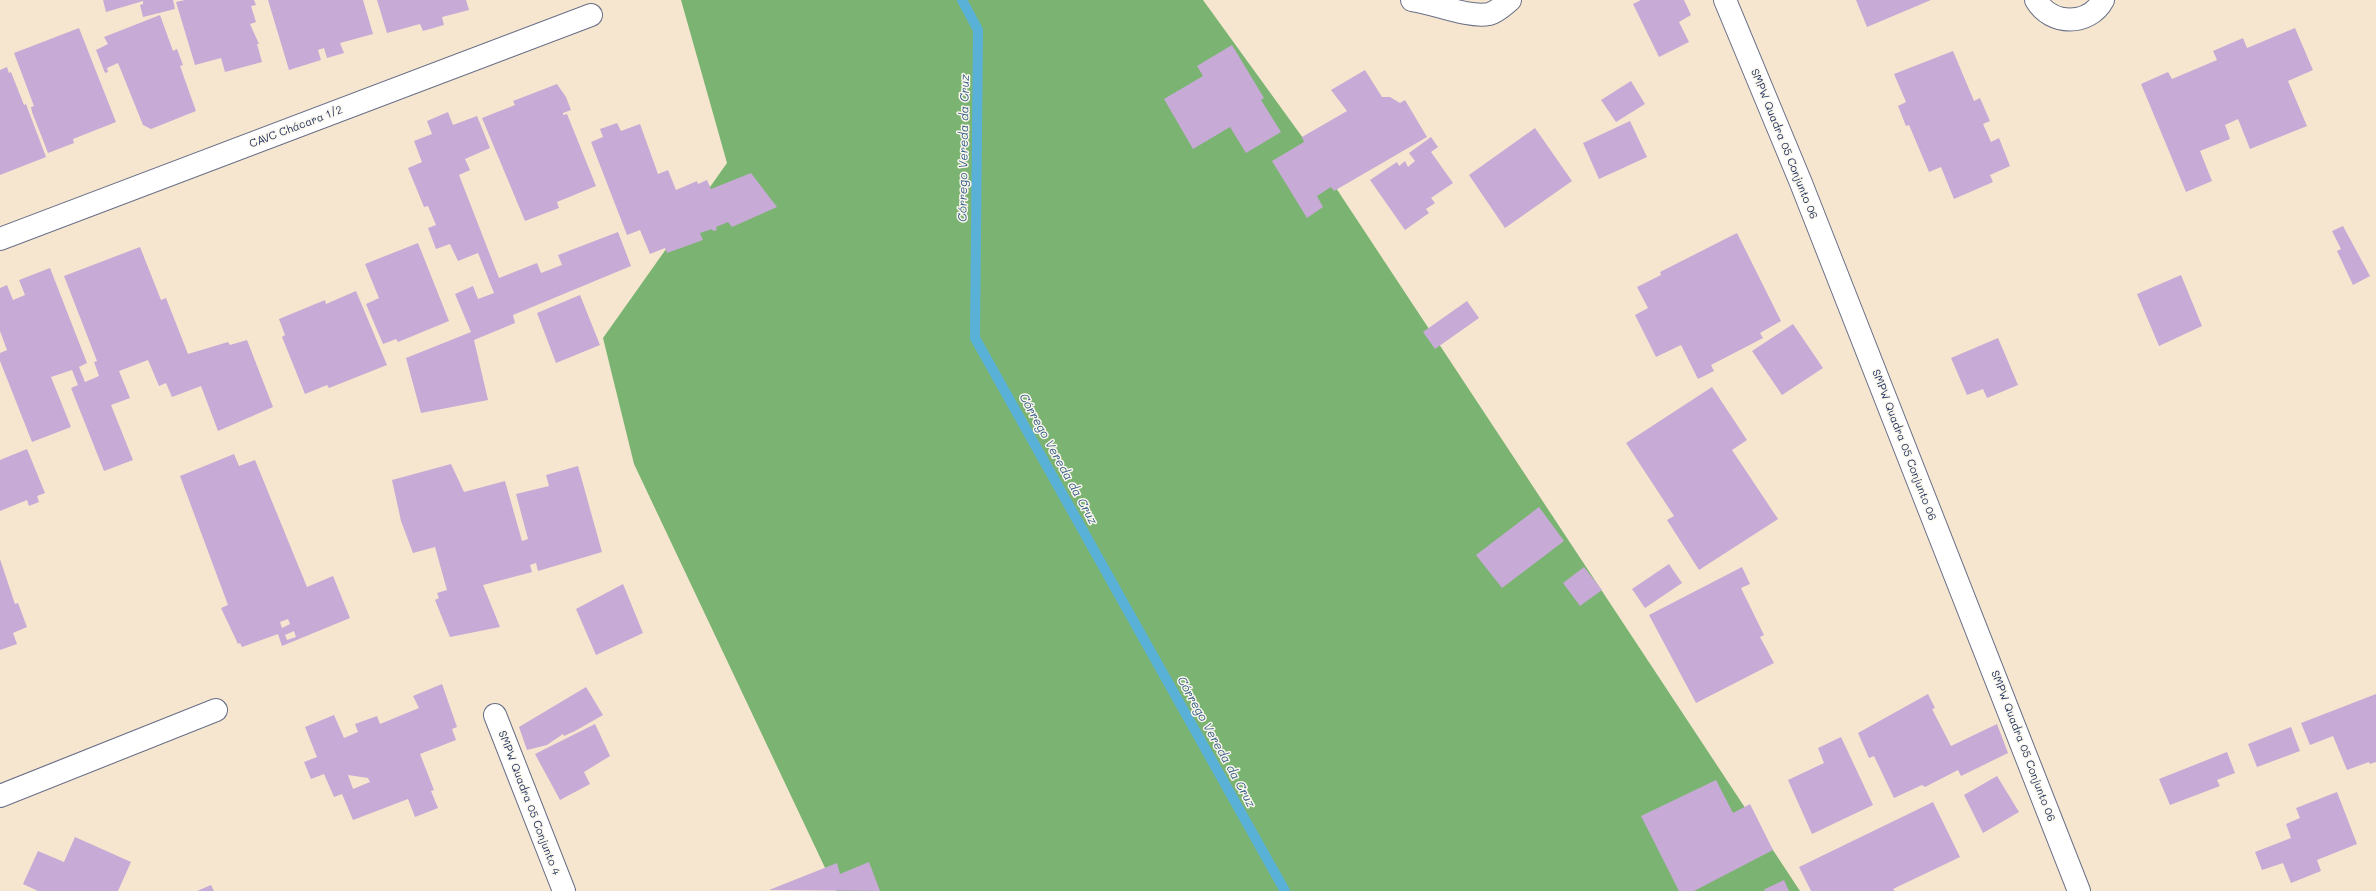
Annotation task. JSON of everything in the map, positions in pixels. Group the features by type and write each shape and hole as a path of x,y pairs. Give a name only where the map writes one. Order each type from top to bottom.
{"street":[{"path":"1412,0 1428,2 1473,13 1488,14 1510,0"},
{"name":"SMPW Quadra 05 Conjunto 06","path":"1725,0 1801,183 2079,891"},
{"path":"2036,0 2040,6 2051,15 2064,20 2077,20 2090,15 2100,6 2103,0"},
{"name":"CAVC Chácara 1/2","path":"0,238 591,15"},
{"path":"0,796 216,710"},
{"name":"SMPW Quadra 05 Conjunto 4","path":"495,715 564,891"}],"green space":[{"path":"681,0 1203,0 1303,138 1800,891 836,891 634,464 603,338 727,163"}],"building":[{"path":"103,0 173,0 175,9 143,17 140,5 143,4 143,1 106,12"},
{"path":"185,0 254,0 256,5 251,6 256,22 250,24 259,44 257,44 262,62 225,72 221,58 195,65 176,2"},
{"path":"268,0 363,0 373,34 340,43 344,53 327,58 324,48 318,50 321,60 289,70"},
{"path":"377,0 466,0 469,10 442,17 444,25 423,31 420,24 387,33"},
{"path":"1641,0 1684,0 1691,15 1679,22 1689,42 1659,57 1633,4"},
{"path":"1856,0 1931,0 1867,27"},
{"path":"160,15 173,51 177,49 183,65 180,66 196,111 151,129 143,125 118,63 107,68 108,72 105,73 96,50 108,44 104,37"},
{"path":"79,28 116,122 73,139 74,143 48,153 32,112 31,107 34,106 14,53"},
{"path":"2295,28 2313,70 2288,81 2307,126 2250,149 2238,119 2225,125 2230,139 2200,151 2212,181 2186,192 2141,84 2168,72 2172,79 2217,60 2213,51 2243,38 2247,48"},
{"path":"1232,45 1264,98 1261,100 1281,132 1246,153 1230,127 1193,149 1164,99 1203,76 1197,66"},
{"path":"1953,51 1974,101 1980,98 1990,121 1983,124 1991,142 1999,138 2010,166 1990,175 1993,182 1954,199 1941,167 1929,172 1909,125 1906,126 1898,106 1906,102 1894,74"},
{"path":"7,67 9,73 11,72 24,105 26,104 46,157 0,175 0,70"},
{"path":"1365,70 1382,97 1390,97 1400,103 1405,100 1427,137 1334,191 1331,187 1317,196 1323,207 1307,218 1272,161 1304,142 1302,137 1347,111 1331,90"},
{"path":"1631,81 1645,104 1616,122 1601,100"},
{"path":"557,84 566,97 571,110 563,113 563,115 567,114 596,186 557,202 559,208 525,221 482,118 515,105 513,101"},
{"path":"448,112 453,125 477,116 490,148 465,159 470,170 459,175 499,278 537,263 541,273 562,265 558,255 618,232 631,266 513,315 515,323 474,340 488,400 421,413 406,358 471,332 455,294 473,286 478,299 494,293 478,253 458,261 450,244 436,249 428,228 436,225 428,206 424,207 408,168 422,162 414,141 432,134 427,121"},
{"path":"1630,121 1647,157 1599,179 1583,143"},
{"path":"617,123 621,131 640,124 658,174 668,170 676,190 697,181 698,184 707,180 711,189 751,173 777,207 732,227 728,222 716,227 717,230 713,231 712,229 700,233 703,240 667,253 665,248 650,254 640,230 627,235 591,142 603,137 600,129"},
{"path":"1535,128 1572,181 1505,228 1469,175"},
{"path":"1431,137 1438,147 1431,152 1453,183 1431,198 1435,203 1426,209 1429,213 1405,230 1370,180 1397,162 1399,166 1405,161 1408,167 1415,161 1409,153"},
{"path":"2343,226 2370,276 2353,285 2337,251 2341,249 2332,231"},
{"path":"1737,233 1781,321 1760,333 1763,338 1711,365 1714,371 1698,379 1681,345 1656,357 1635,315 1648,308 1637,287 1661,275 1660,272"},
{"path":"418,243 449,321 398,342 396,339 383,344 366,304 379,298 365,264"},
{"path":"140,247 161,300 166,298 188,354 228,342 230,345 247,340 273,407 218,431 201,386 172,397 166,383 159,386 148,360 119,371 130,398 111,405 133,460 104,471 71,388 78,385 72,370 51,377 71,427 32,442 0,361 0,353 7,350 0,331 0,288 7,285 13,300 25,295 19,280 50,268 87,363 79,367 85,382 99,376 94,362 97,361 64,276"},
{"path":"2181,275 2202,326 2159,346 2137,294"},
{"path":"356,291 387,365 329,388 327,385 305,394 282,337 285,335 279,319 325,300 326,304"},
{"path":"580,295 600,345 556,363 537,313"},
{"path":"1467,301 1479,318 1435,349 1423,332"},
{"path":"1793,324 1823,368 1782,395 1752,351"},
{"path":"1998,338 2018,385 1987,398 1983,389 1967,395 1951,358"},
{"path":"1712,387 1747,440 1732,450 1778,519 1699,570 1667,520 1674,516 1626,443"},
{"path":"27,449 45,493 37,496 39,502 29,506 27,500 0,511 0,460"},
{"path":"234,454 239,466 255,460 307,587 333,576 350,618 282,646 278,634 242,647 240,643 238,644 221,608 228,605 180,476","holes":["288,619 290,624 282,628 280,622","294,631 296,637 287,640 285,635"]},
{"path":"451,464 464,492 505,481 522,541 528,539 516,494 549,486 546,475 578,466 602,552 538,571 536,563 530,565 532,572 483,585 500,627 450,637 435,600 439,598 437,593 447,590 435,547 413,553 401,521 392,480"},
{"path":"1539,507 1564,541 1502,588 1476,555"},
{"path":"0,559 15,604 18,603 27,627 13,633 17,644 0,650"},
{"path":"1669,564 1682,583 1645,608 1632,589"},
{"path":"1584,567 1602,590 1580,606 1563,583"},
{"path":"1742,567 1750,584 1741,588 1764,635 1760,637 1774,663 1696,703 1649,615"},
{"path":"623,584 643,633 596,655 576,609"},
{"path":"442,684 457,727 452,729 456,740 420,754 434,790 431,791 438,808 415,817 408,799 353,820 342,794 334,797 324,774 311,779 304,762 317,757 305,727 334,715 344,738 358,732 355,724 377,716 380,724 419,708 413,696","holes":["348,775 368,778 370,782 353,789"]},
{"path":"586,687 603,715 575,731 564,736 563,734 547,745 527,750 519,727"},
{"path":"1928,694 1935,708 1932,709 1951,746 1997,724 2008,753 1961,776 1958,770 1925,787 1922,785 1894,798 1874,756 1869,758 1858,733"},
{"path":"2376,694 2376,762 2370,764 2369,762 2347,770 2333,736 2310,745 2301,723"},
{"path":"595,724 610,756 584,772 590,784 560,800 535,754"},
{"path":"2291,727 2300,751 2257,767 2248,744"},
{"path":"1841,737 1873,805 1812,834 1788,780 1824,763 1818,748"},
{"path":"2227,752 2235,773 2217,780 2220,786 2170,805 2159,779"},
{"path":"1997,776 2019,812 1983,833 1964,795"},
{"path":"1716,780 1733,813 1750,804 1773,850 1694,891 1679,891 1641,816"},
{"path":"2337,792 2357,844 2317,860 2321,871 2291,883 2283,863 2262,870 2255,852 2291,838 2286,824 2300,818 2296,808"},
{"path":"1933,802 1960,857 1893,889 1895,891 1811,891 1799,867"},
{"path":"75,837 131,862 118,891 38,891 23,884 38,851 64,862"},
{"path":"869,862 880,891 769,890 837,863 840,874"},
{"path":"1784,880 1789,891 1764,891 1765,889"},
{"path":"211,885 214,891 197,891"}],"waterway":[{"name":"Córrego Vereda da Cruz","path":"962,0 978,30 975,338 1285,891"}]}
